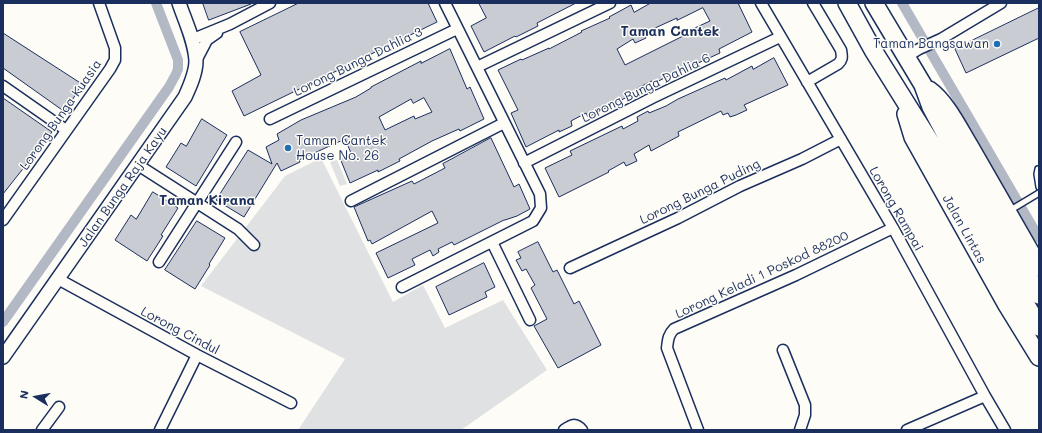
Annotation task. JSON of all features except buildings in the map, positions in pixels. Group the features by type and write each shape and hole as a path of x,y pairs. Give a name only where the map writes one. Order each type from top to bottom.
{"highway":[{"name":"Jalan Lintas","path":"847,3 873,50 951,176 1039,327"},
{"path":"874,3 913,53 931,107 954,150 1039,295"},
{"path":"923,85 936,94 951,116 1008,211 1039,267"},
{"name":"Jalan Lintas","path":"901,95 913,137 1039,357"}],"street":[{"name":"Lorong Bunga Kuasia","path":"4,215 115,60 115,48 99,3"},
{"name":"Jalan Bunga Raja Kayu","path":"3,356 185,97 191,84 196,62 192,40 179,3"},
{"path":"196,62 207,40 255,6 270,3"},
{"path":"402,286 533,221 541,208 540,194 445,3"},
{"path":"477,67 610,3"},
{"name":"Lorong Rampai","path":"760,3 893,228 984,396 1005,430"},
{"path":"807,82 838,64 842,60 841,50 813,3"},
{"path":"843,3 864,32"},
{"path":"913,53 941,39 1001,3"},
{"path":"186,21 198,29 208,29 230,24"},
{"path":"192,40 230,24"},
{"name":"Lorong Bunga Dahlia 3","path":"270,119 457,29"},
{"name":"Lorong Bunga Dahlia 6","path":"524,163 652,98 780,38"},
{"path":"3,86 66,130"},
{"path":"351,201 504,123"},
{"name":"Lorong Bunga Puding","path":"570,268 678,218 740,186 802,159 841,139"},
{"path":"159,262 236,142"},
{"path":"138,165 238,229 254,245"},
{"name":"Lorong Keladi 1 Poskod 88200","path":"698,430 667,348 670,333 674,329 796,275 893,228"},
{"path":"492,242 530,320"},
{"name":"Lorong Cindul","path":"58,279 197,355 291,403"},
{"path":"783,350 805,405 805,415 800,430"},
{"path":"160,430 197,355"},
{"path":"907,430 984,396"},
{"path":"42,430 59,407"},
{"path":"564,430 575,424 582,430"}],"lane":[{"path":"1038,168 1037,174 1039,187"},
{"path":"1008,211 1039,193"}],"shaded area":[{"path":"321,158 393,302 423,285 445,328 503,300 547,370 461,430 298,430 345,359 201,286 285,176"},
{"path":"337,160 347,184 340,186 330,162"}],"waterway":[{"path":"3,322 169,87 176,74 178,69 178,60 156,3"},
{"path":"902,3 1039,238"}],"place":[{"name":"Taman Bangsawan","path":"997,44"},
{"name":"Taman Cantek House No. 26","path":"288,148"}],"district":[{"name":"Taman Cantek","path":"670,32"},
{"name":"Taman Kirana","path":"207,201"}]}
